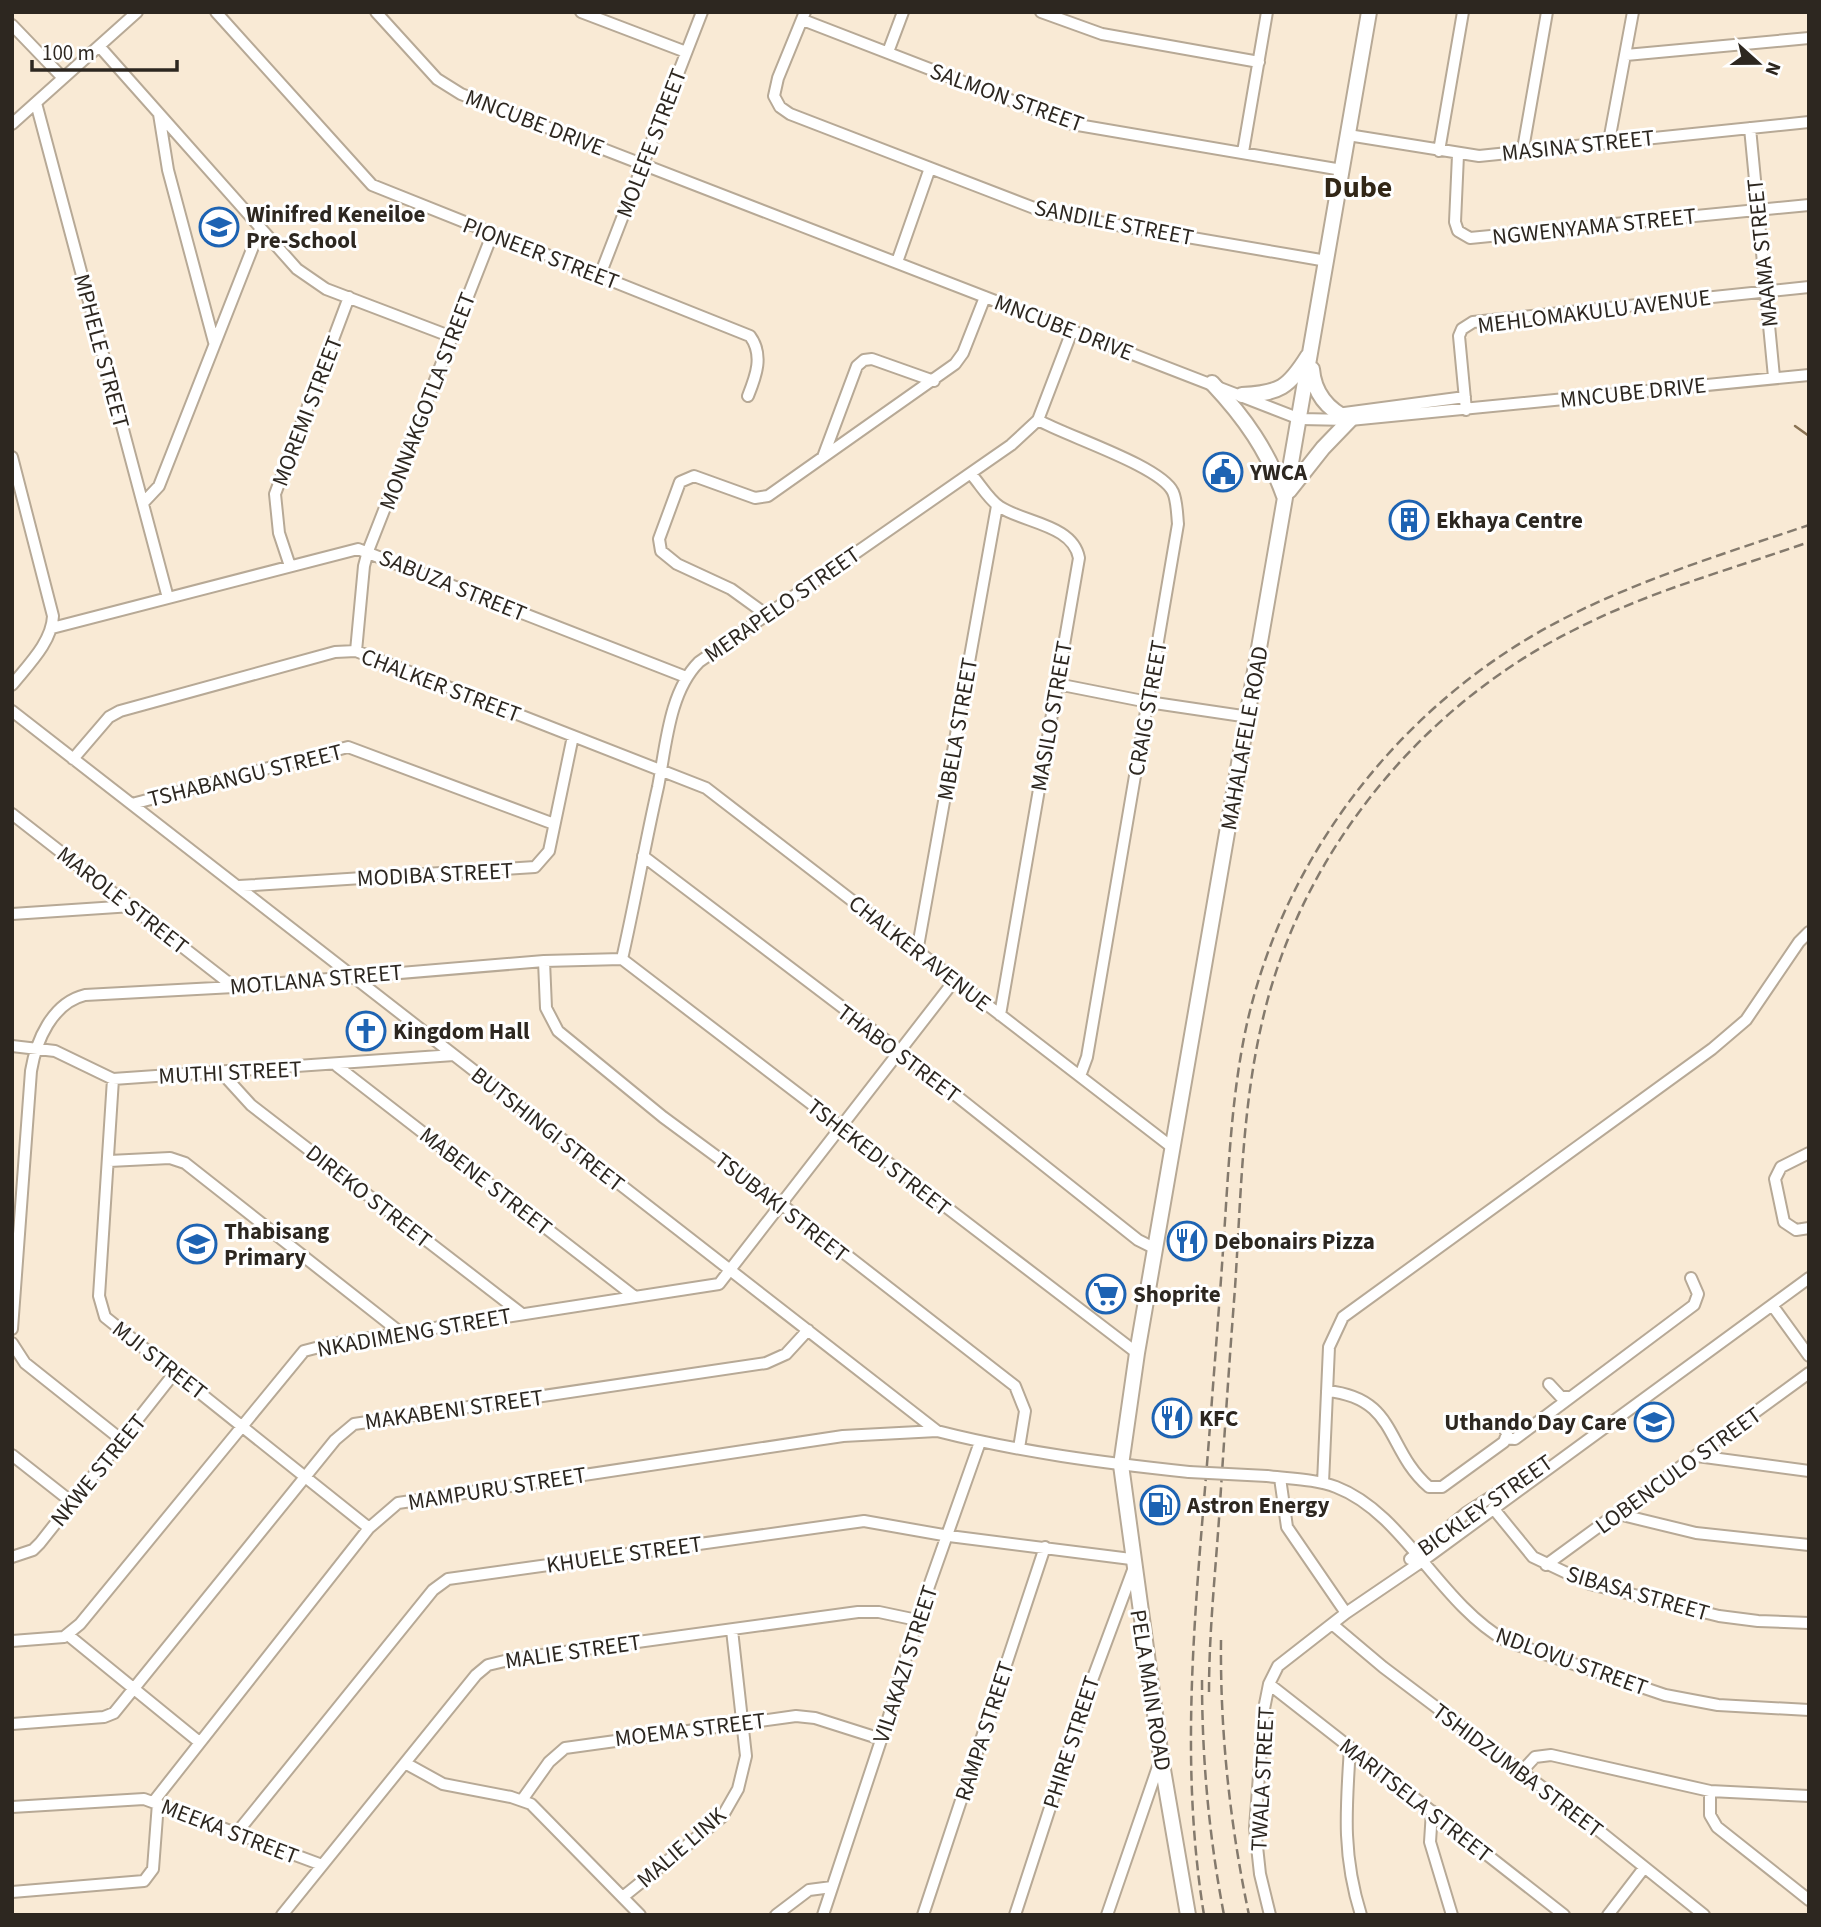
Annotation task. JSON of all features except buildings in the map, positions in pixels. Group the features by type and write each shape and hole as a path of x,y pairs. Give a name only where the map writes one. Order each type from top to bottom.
{"main road":[{"name":"MAHALAFELE ROAD","path":"1121,1465 1137,1353 1369,12"},
{"path":"1242,395 1270,394 1285,386 1311,350"},
{"path":"1284,498 1343,417 1318,393 1313,377 1311,350"},
{"path":"1212,383 1257,435 1273,466 1284,498"},
{"name":"PELA MAIN ROAD","path":"1121,1465 1132,1565 1188,1915"}],"street":[{"path":"12,124 137,12"},
{"name":"PIONEER STREET","path":"216,12 372,185 750,336 756,344 758,357 748,396"},
{"name":"MNCUBE DRIVE","path":"376,12 448,88 1300,419 1466,410 1809,375"},
{"path":"581,12 686,52"},
{"name":"MOLEFE STREET","path":"600,275 702,12"},
{"path":"888,52 903,12"},
{"path":"1041,12 1102,34 1259,62"},
{"path":"1243,152 1267,12"},
{"path":"1439,151 1463,12"},
{"path":"1523,149 1547,12"},
{"path":"1609,141 1633,12"},
{"name":"SALMON STREET","path":"804,16 1072,124 1342,170"},
{"name":"SANDILE STREET","path":"804,16 775,91 780,107 790,114 1047,213 1327,261"},
{"path":"12,25 63,78"},
{"path":"1626,55 1809,38"},
{"path":"99,46 260,229 310,280 452,337"},
{"name":"MPHELE STREET","path":"36,103 167,598"},
{"path":"159,114 168,170 214,342"},
{"name":"MASINA STREET","path":"1348,135 1458,155 1479,156 1523,149 1809,122"},
{"name":"MAAMA STREET","path":"1750,128 1774,377"},
{"name":"NGWENYAMA STREET","path":"1458,155 1455,222 1458,231 1470,238 1809,205"},
{"path":"897,262 930,168"},
{"path":"143,503 159,486 260,229"},
{"name":"MONNAKGOTLA STREET","path":"356,651 363,566 492,235"},
{"name":"MEHLOMAKULU AVENUE","path":"1466,410 1459,335 1462,329 1473,323 1809,288"},
{"name":"MOREMI STREET","path":"290,566 279,533 275,494 349,297"},
{"path":"767,615 731,589 677,564 661,551 659,539 676,490 687,477 694,476 755,498 762,498 955,364 963,353 985,297"},
{"name":"MERAPELO STREET","path":"622,959 677,698 686,677 699,662 1012,445 1038,420 1072,331"},
{"path":"823,457 858,366 864,360 872,359 934,381"},
{"path":"1343,417 1465,397"},
{"name":"CRAIG STREET","path":"1038,420 1129,461 1162,480 1174,493 1178,524 1087,1057 1080,1076"},
{"path":"12,457 51,604 52,628 12,685"},
{"name":"MASILO STREET","path":"971,474 997,506 1068,536 1077,549 1079,558 1000,1016"},
{"name":"MBELA STREET","path":"917,952 997,506"},
{"name":"SABUZA STREET","path":"52,628 344,552 368,551 686,677"},
{"name":"CHALKER STREET","path":"73,759 109,717 120,711 335,652 356,651 661,769"},
{"path":"1057,684 1148,702 1249,716"},
{"name":"BUTSHINGI STREET","path":"12,711 937,1431 981,1443 1121,1465 1189,1472"},
{"name":"MODIBA STREET","path":"239,886 527,869 545,859 573,736"},
{"name":"TSHABANGU STREET","path":"132,804 348,747 554,824"},
{"name":"CHALKER AVENUE","path":"661,769 706,788 720,798 954,981 1173,1147"},
{"name":"MAROLE STREET","path":"12,814 234,987"},
{"name":"THABO STREET","path":"643,856 901,1051 1138,1240 1156,1249"},
{"path":"12,914 132,906"},
{"path":"1322,1483 1329,1347 1343,1317 1712,1049 1746,1020 1799,942 1809,932"},
{"name":"MOTLANA STREET","path":"35,1047 64,1006 78,997 544,961 622,959"},
{"name":"TSHEKEDI STREET","path":"622,959 1137,1353"},
{"name":"TSUBAKI STREET","path":"544,961 546,1008 548,1018 558,1031 663,1117 782,1204 1015,1386 1025,1411 1019,1448"},
{"name":"NKADIMENG STREET","path":"68,1635 80,1624 304,1351 522,1314 715,1287 954,981"},
{"name":"MUTHI STREET","path":"12,1046 55,1051 113,1079 337,1066 454,1055"},
{"path":"12,1329 35,1047"},
{"name":"MABENE STREET","path":"337,1066 635,1297"},
{"name":"DIREKO STREET","path":"221,1072 251,1105 522,1314"},
{"name":"MJI STREET","path":"113,1079 99,1296 101,1309 111,1322 176,1371 369,1528"},
{"path":"1809,1153 1781,1167 1775,1178 1784,1222 1796,1230 1809,1228"},
{"path":"109,1161 170,1158 185,1163 401,1333"},
{"path":"1327,1391 1349,1393 1371,1405 1429,1487 1442,1487 1506,1438 1515,1439 1694,1305 1698,1294 1691,1278"},
{"name":"BICKLEY STREET","path":"1417,1558 1493,1508 1809,1278"},
{"path":"1772,1305 1809,1356"},
{"name":"MAKABENI STREET","path":"12,1724 108,1716 134,1689 335,1440 354,1424 766,1363 786,1354 808,1330"},
{"path":"12,1343 25,1363 123,1441"},
{"name":"NKWE STREET","path":"12,1557 33,1550 123,1441 176,1371"},
{"name":"LOBENCULO STREET","path":"1546,1565 1809,1373"},
{"path":"1549,1384 1561,1396 1568,1397"},
{"path":"1502,1423 1506,1438"},
{"name":"MAMPURU STREET","path":"156,1802 198,1741 369,1528 398,1503 843,1436 937,1431"},
{"name":"VILAKAZI STREET","path":"823,1915 917,1620 981,1443"},
{"name":"BICKLEY STREET","path":"1269,1684 1278,1666 1397,1576 1475,1507 1580,1443"},
{"path":"12,1455 73,1503"},
{"path":"1697,1456 1809,1471"},
{"name":"NDLOVU STREET","path":"1189,1472 1267,1476 1322,1483 1368,1505 1475,1620 1506,1641 1665,1695 1718,1705 1809,1710"},
{"path":"1280,1478 1287,1527 1346,1613"},
{"name":"SIBASA STREET","path":"1493,1508 1533,1557 1546,1565 1612,1591 1758,1622 1809,1623"},
{"path":"1618,1514 1696,1533 1809,1545"},
{"name":"KHUELE STREET","path":"235,1835 433,1590 449,1579 864,1521 949,1536 1045,1547 1132,1565"},
{"name":"RAMPA STREET","path":"923,1915 1045,1547"},
{"name":"PHIRE STREET","path":"1015,1915 1087,1691 1132,1565"},
{"name":"MALIE STREET","path":"282,1915 476,1675 488,1665 513,1658 858,1612 879,1612 917,1620"},
{"name":"TSHIDZUMBA STREET","path":"1332,1624 1383,1667 1704,1915"},
{"name":"MALIE LINK","path":"624,1896 727,1811 744,1769 743,1724 732,1630"},
{"path":"12,1641 68,1635 198,1741"},
{"name":"MARITSELA STREET","path":"1269,1684 1564,1915"},
{"name":"TWALA STREET","path":"1269,1684 1263,1723 1255,1836 1260,1874 1270,1915"},
{"name":"MOEMA STREET","path":"522,1800 549,1762 565,1748 807,1716 881,1739"},
{"path":"1350,1748 1345,1835 1352,1885 1361,1915"},
{"path":"1521,1772 1535,1758 1552,1755 1710,1791 1809,1796"},
{"path":"1107,1915 1161,1758"},
{"path":"405,1763 443,1784 522,1800 539,1811 640,1915"},
{"path":"1710,1791 1713,1822 1809,1900"},
{"name":"MEEKA STREET","path":"12,1807 135,1798 156,1802 235,1835 322,1865"},
{"path":"12,1892 144,1881 153,1869 156,1802"},
{"path":"1432,1811 1430,1842 1452,1915"},
{"path":"1608,1915 1644,1868"},
{"path":"776,1915 808,1890 832,1887"}],"waterway":[{"path":"1795,426 1809,436"}],"railway":[{"path":"1204,1915 1192,1786 1193,1657 1231,1135 1239,1065 1248,1019 1267,956 1292,896 1324,838 1362,785 1405,736 1454,691 1506,652 1563,619 1623,591 1809,525"},
{"path":"1209,1692 1212,1605 1241,1185 1251,1082 1264,1014 1282,954 1307,896 1339,841 1376,790 1419,742 1466,700 1517,662 1572,631 1629,605 1809,542"},
{"path":"1221,1640 1222,1709 1228,1778 1236,1847 1249,1915"},
{"path":"1202,1680 1207,1798 1224,1915"}],"place":[{"name":"Winifred Keneiloe Pre-School","path":"219,227"},
{"name":"YWCA","path":"1223,472"},
{"name":"Ekhaya Centre","path":"1409,520"},
{"name":"Kingdom Hall","path":"366,1031"},
{"name":"Debonairs Pizza","path":"1187,1241"},
{"name":"Thabisang Primary","path":"197,1244"},
{"name":"Shoprite","path":"1106,1294"},
{"name":"KFC","path":"1172,1418"},
{"name":"Uthando Day Care","path":"1654,1422"},
{"name":"Astron Energy","path":"1160,1505"}],"district":[{"name":"Dube","path":"1358,187"}]}
